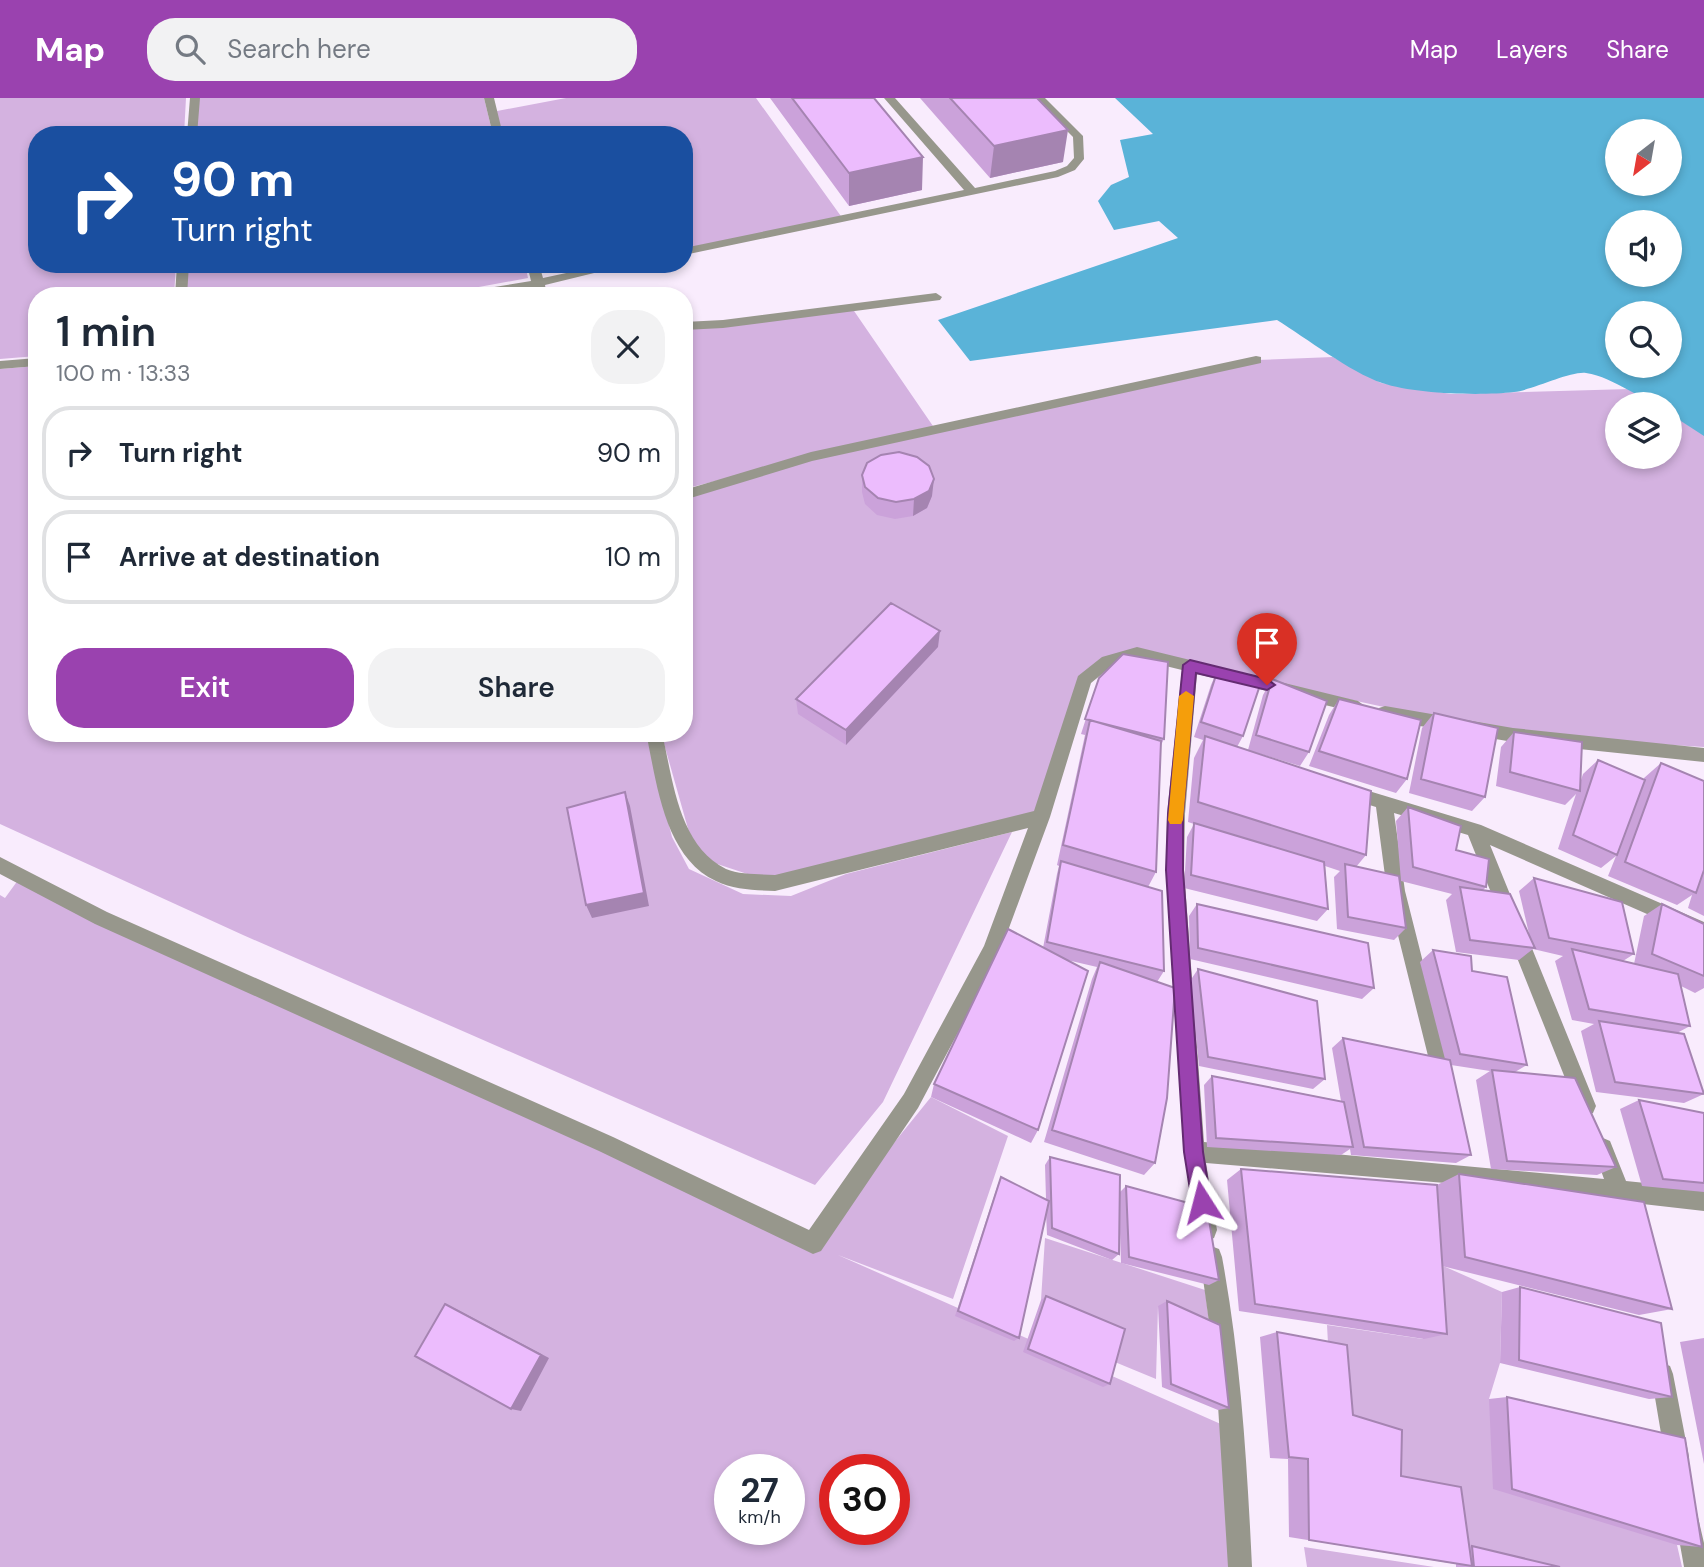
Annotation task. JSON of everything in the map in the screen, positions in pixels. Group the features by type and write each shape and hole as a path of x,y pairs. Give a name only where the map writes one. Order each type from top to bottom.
{"street":[{"path":"193,126 195,98"},
{"path":"489,98 496,126"},
{"path":"889,98 972,192"},
{"path":"693,250 1058,174 1071,169 1079,159 1079,136 1039,98"},
{"path":"535,273 539,287"},
{"path":"515,287 584,273"},
{"path":"693,326 936,297"},
{"path":"693,492 811,457 1256,360"},
{"path":"0,365 28,363"},
{"path":"0,865 102,918 606,1144 813,1243 911,1101 992,948 1041,817 1084,680 1097,664 1111,657 1138,653 1370,710 1513,736 1704,755"},
{"path":"1190,665 1187,745 1175,870 1194,1152 1221,1305 1235,1454 1240,1567"},
{"path":"656,742 677,822 696,857 721,874 748,881 775,883 1041,817"},
{"path":"1333,788 1475,830 1704,931"},
{"path":"1384,803 1396,891 1447,1096"},
{"path":"1475,830 1621,1192 1636,1237"},
{"path":"1461,1149 1469,1175"},
{"path":"1194,1152 1469,1175 1704,1200"},
{"path":"1659,1355 1680,1474"},
{"path":"1684,1501 1696,1567"}],"shaded area":[{"path":"0,98 186,98 184,126 28,126 28,273 175,273 175,287 28,287 28,357 0,359"},
{"path":"197,98 484,98 491,126 195,126"},
{"path":"566,98 756,98 843,219 693,250 693,126 497,126 492,112"},
{"path":"183,273 527,273 528,278 479,287 183,287"},
{"path":"852,308 935,429 1256,360 1333,357 1381,383 1451,394 1630,389 1635,392 1605,392 1605,469 1682,469 1682,421 1704,435 1704,747 1513,735 1158,658 1111,657 1084,680 1041,817 775,883 696,857 664,742 693,742 693,492 787,463 693,487 693,325"},
{"path":"28,367 28,742 648,742 672,837 689,869 743,894 791,896 846,874 1012,832 883,1102 815,1185 243,935 0,824 0,369"},
{"path":"21,876 813,1243 931,1097 1008,1136 953,1299 838,1255 1232,1429 1233,1567 0,1567 0,895 5,898"},
{"path":"1045,1238 1205,1290 1210,1329 1158,1306 1156,1379 1110,1360 1041,1300"},
{"path":"1441,1265 1502,1292 1500,1363 1489,1399 1677,1545 1682,1567 1550,1567 1454,1544 1378,1475 1332,1417 1327,1325 1423,1339"},
{"path":"1304,1547 1434,1567 1307,1567"}],"water":[{"path":"1115,98 1704,98 1704,436 1682,422 1682,392 1632,392 1597,375 1586,373 1571,375 1522,391 1500,393 1429,392 1396,387 1369,378 1342,363 1277,320 970,361 938,320 1178,238 1159,221 1114,230 1098,201 1111,185 1129,177 1120,140 1153,134"}],"building":[{"path":"792,98 874,98 923,157 849,173"},
{"path":"950,98 1037,98 1068,130 994,146"},
{"path":"899,452 917,457 929,466 934,479 929,491 914,499 896,502 878,498 865,487 862,475 867,463 881,455"},
{"path":"891,603 940,631 846,730 796,699"},
{"path":"1123,654 1168,662 1164,739 1085,719 1099,678"},
{"path":"1218,669 1260,685 1243,736 1201,722"},
{"path":"1272,679 1327,701 1309,752 1256,735"},
{"path":"1339,699 1421,720 1407,779 1319,751"},
{"path":"1434,713 1498,728 1485,797 1421,779"},
{"path":"1090,720 1161,741 1156,872 1063,845"},
{"path":"1514,732 1582,742 1580,791 1510,772"},
{"path":"1205,736 1371,791 1366,855 1198,802"},
{"path":"1598,760 1645,780 1617,855 1573,835"},
{"path":"1661,763 1704,781 1704,870 1696,893 1625,862"},
{"path":"625,792 644,893 586,905 567,808"},
{"path":"1408,807 1461,826 1456,850 1489,859 1486,887 1413,867"},
{"path":"1194,823 1324,862 1328,909 1191,875"},
{"path":"1061,861 1162,891 1164,971 1047,942"},
{"path":"1345,864 1399,876 1406,928 1348,917"},
{"path":"1534,878 1622,902 1634,954 1549,938"},
{"path":"1460,887 1510,894 1535,948 1470,940"},
{"path":"1197,904 1368,943 1374,988 1198,948"},
{"path":"1662,904 1704,924 1704,976 1652,954"},
{"path":"1008,929 1088,971 1038,1130 934,1084"},
{"path":"1572,949 1678,974 1690,1026 1589,1009"},
{"path":"1433,950 1471,956 1472,971 1507,977 1527,1065 1460,1054"},
{"path":"1100,962 1175,988 1167,1098 1155,1163 1052,1130"},
{"path":"1198,969 1317,1001 1325,1079 1208,1057"},
{"path":"1599,1021 1684,1034 1704,1094 1615,1082"},
{"path":"1343,1038 1450,1060 1471,1155 1364,1147"},
{"path":"1492,1070 1575,1078 1616,1167 1507,1161"},
{"path":"1212,1076 1344,1102 1353,1147 1216,1138"},
{"path":"1639,1100 1704,1113 1704,1183 1663,1179"},
{"path":"1050,1157 1120,1175 1119,1254 1052,1228"},
{"path":"1241,1169 1437,1185 1447,1334 1255,1304"},
{"path":"1459,1174 1644,1202 1672,1309 1465,1257"},
{"path":"1001,1177 1049,1201 1019,1338 958,1311"},
{"path":"1126,1186 1207,1208 1219,1280 1129,1257"},
{"path":"1520,1287 1661,1323 1672,1397 1519,1360"},
{"path":"1046,1296 1125,1329 1110,1384 1028,1349"},
{"path":"1167,1301 1220,1325 1229,1408 1171,1384"},
{"path":"445,1304 541,1355 511,1409 415,1356"},
{"path":"1277,1332 1347,1345 1353,1415 1402,1430 1401,1476 1461,1487 1472,1566 1309,1540 1308,1459 1289,1457"},
{"path":"1507,1397 1685,1438 1702,1547 1512,1489"},
{"path":"1472,1546 1560,1567 1474,1567"}],"slow traffic":[{"path":"1175,820 1186,696"}],"route":[{"path":"1202,1202 1194,1152 1175,870 1175,814 1190,665 1267,685"}]}
